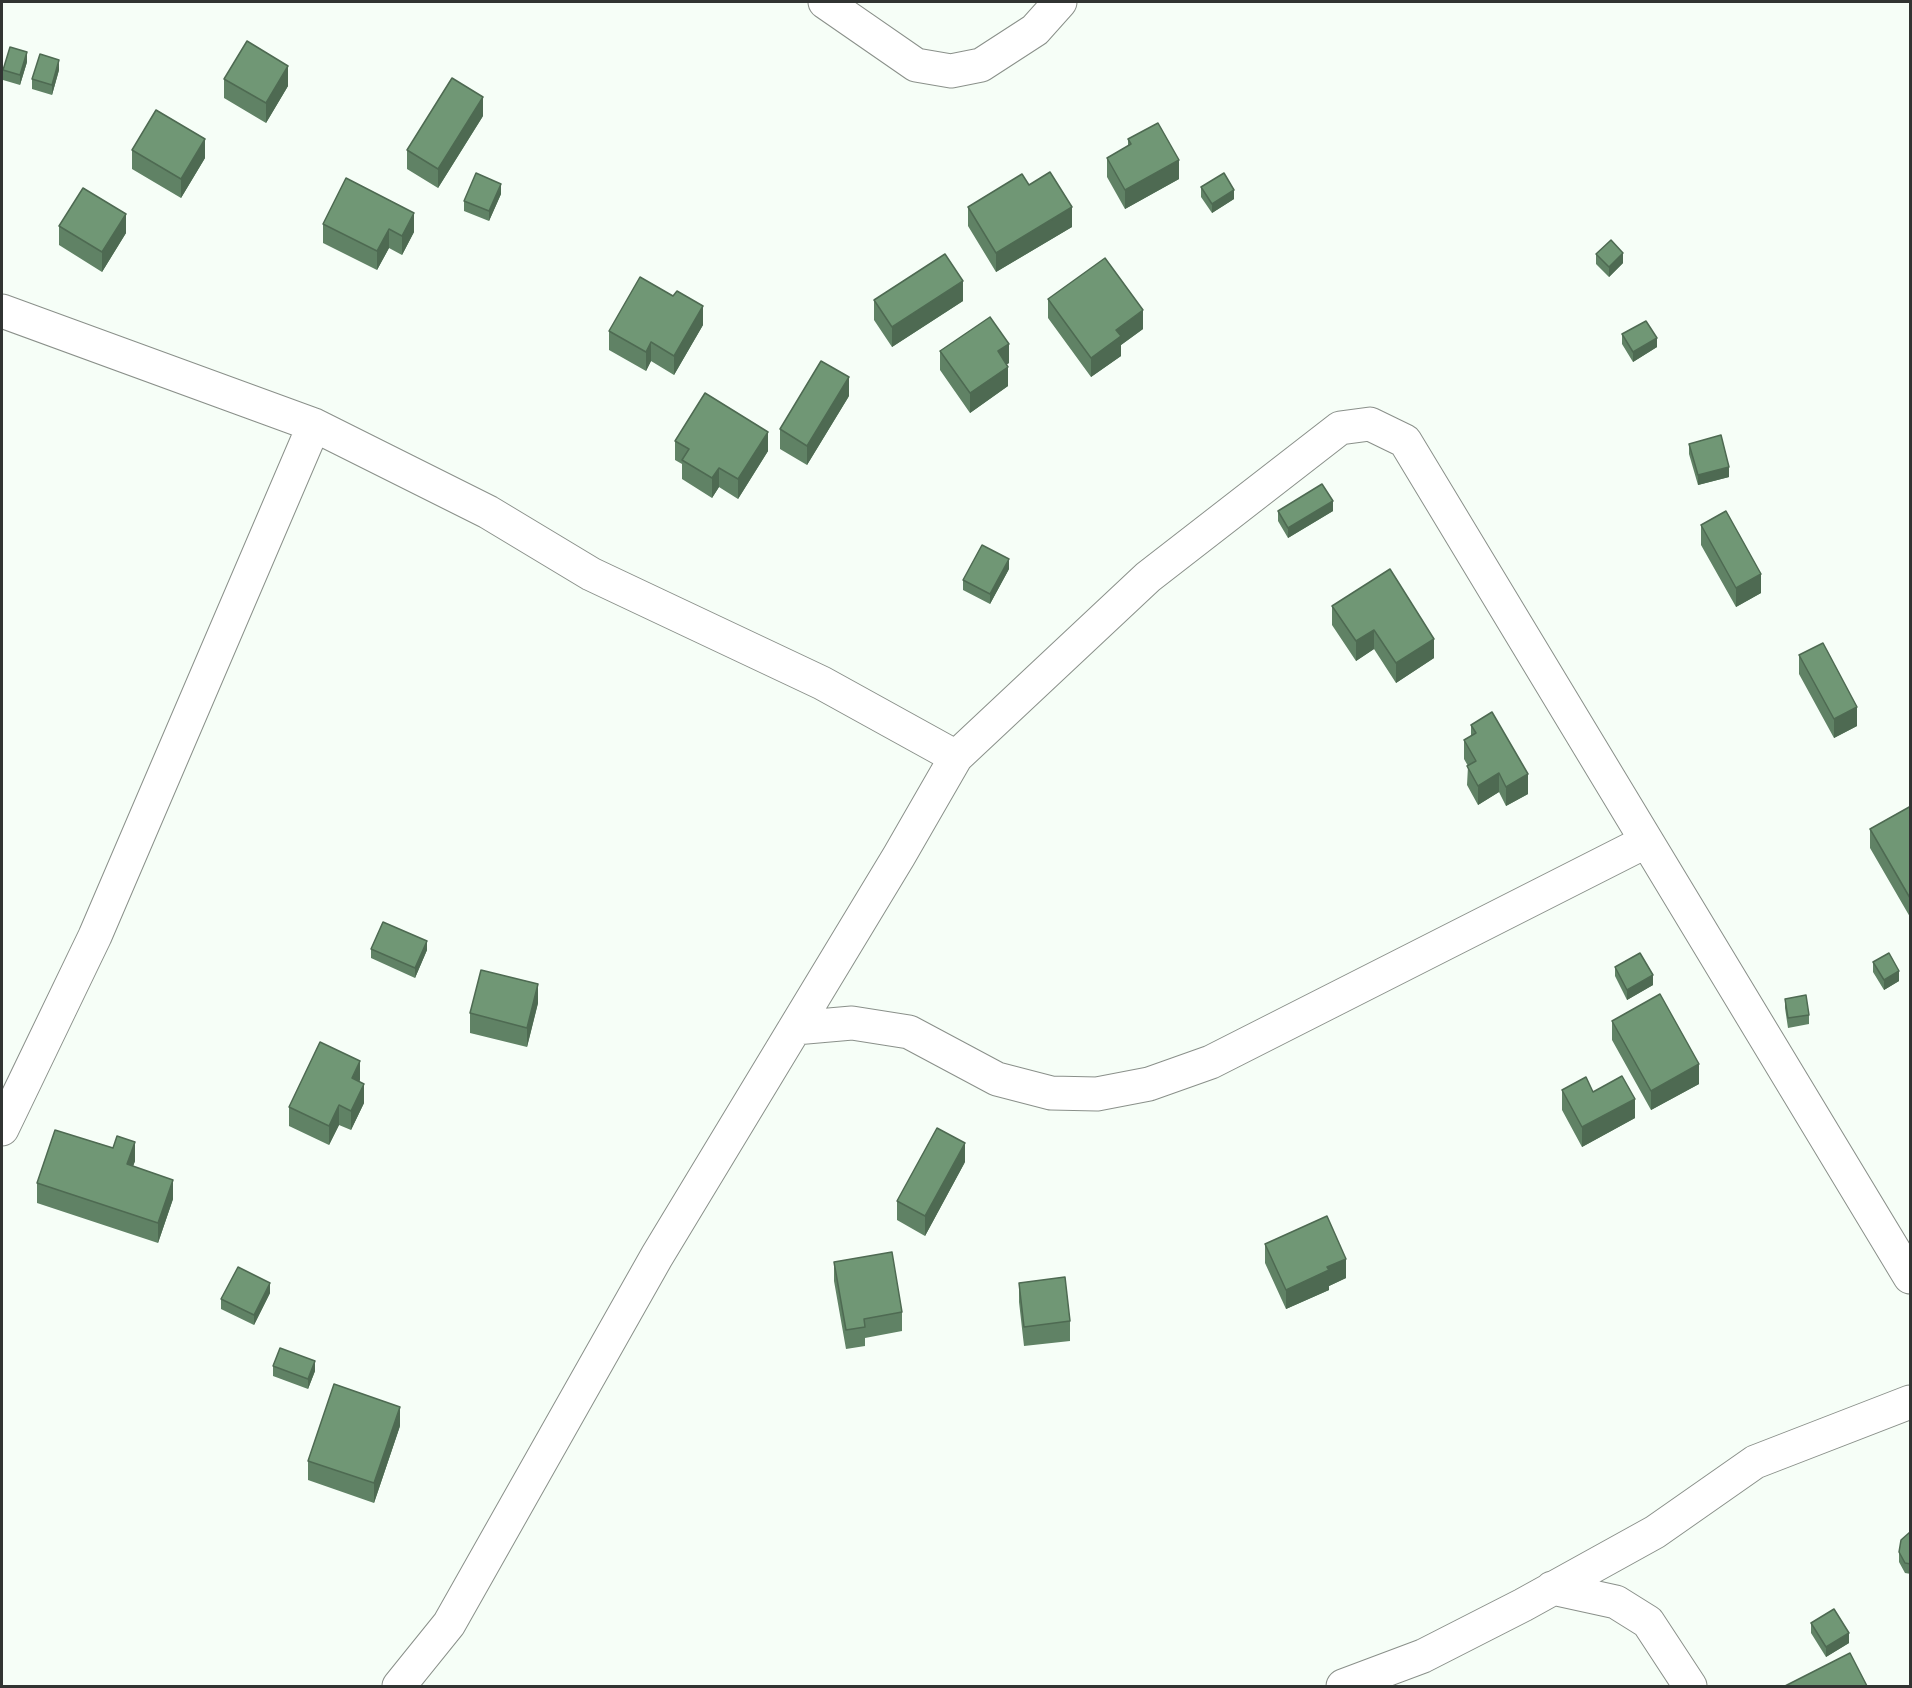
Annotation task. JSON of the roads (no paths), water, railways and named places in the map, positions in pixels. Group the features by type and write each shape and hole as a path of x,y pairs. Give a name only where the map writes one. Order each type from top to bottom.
{"street":[{"path":"825,2 916,65 951,71 981,65 1035,30 1060,2"},
{"path":"2,311 314,425 488,512 591,574 822,683 956,757"},
{"path":"399,1686 449,1624 657,1256 956,757 1148,577 1340,428 1370,424 1405,441 1911,1277"},
{"path":"2,1129 95,936 314,425"},
{"path":"795,1028 852,1023 909,1032 997,1079 1051,1093 1097,1094 1149,1084 1211,1062 1646,842"},
{"path":"1343,1686 1424,1656 1655,1532 1755,1462 1911,1402"},
{"path":"1552,1588 1616,1602 1648,1622 1690,1686"}]}
